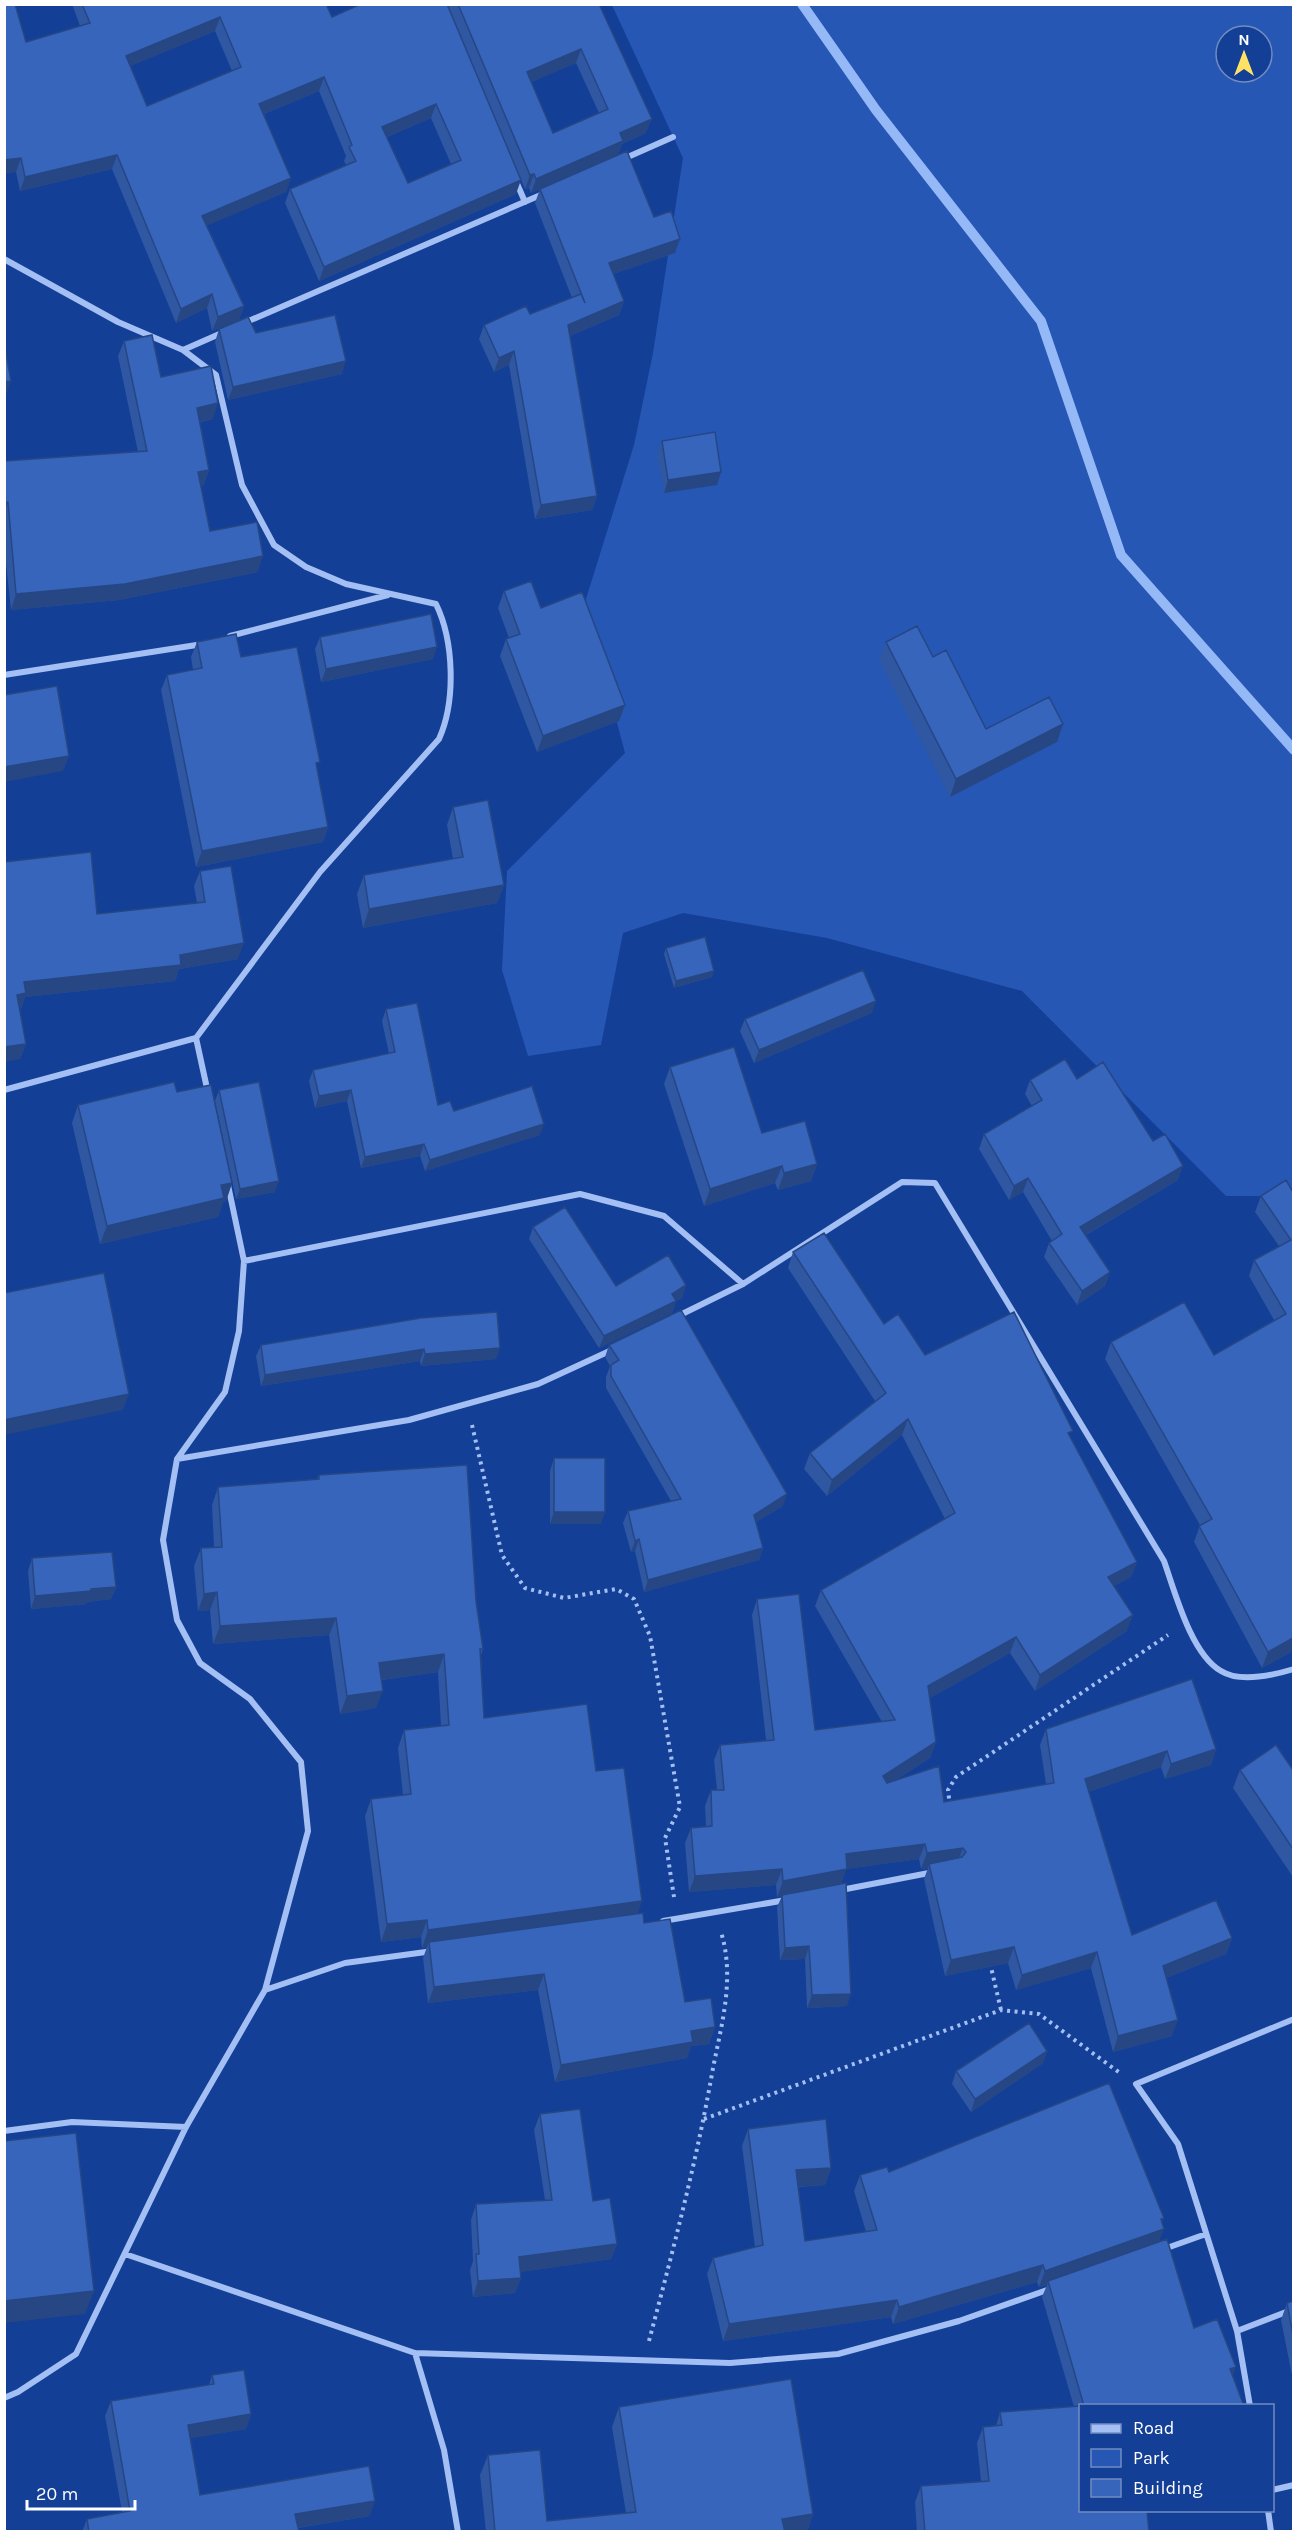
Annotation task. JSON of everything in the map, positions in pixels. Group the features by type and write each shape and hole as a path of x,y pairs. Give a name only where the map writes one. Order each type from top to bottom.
{"street":[{"path":"610,165 673,137"},
{"path":"511,169 525,202"},
{"path":"183,350 546,193"},
{"path":"4,259 118,322 183,350 216,375 242,485 274,545 316,571 346,584 436,604 444,622 451,702 447,722 439,738 417,766 320,872 196,1038 4,1090"},
{"path":"218,639 392,594"},
{"path":"4,675 207,642"},
{"path":"196,1038 211,1105"},
{"path":"4,2398 18,2392 76,2354 186,2127 265,1990 309,1831 301,1762 250,1699 200,1663 177,1620 163,1540 177,1459 225,1392 239,1330 244,1261 225,1172"},
{"path":"673,1319 743,1284 902,1182 935,1183 1164,1561 1186,1623 1205,1657 1221,1672 1249,1677 1293,1669"},
{"path":"244,1261 580,1194 664,1216 743,1284"},
{"path":"177,1459 409,1420 538,1384 622,1344"},
{"path":"829,1892 944,1870"},
{"path":"654,1922 715,1914 795,1899"},
{"path":"265,1990 345,1963 440,1950"},
{"path":"1250,2404 1237,2331 1178,2144 1136,2084 1293,2019"},
{"path":"4,2131 72,2122 186,2127"},
{"path":"1161,2250 1206,2234"},
{"path":"125,2254 415,2353 730,2363 838,2354 959,2321 1060,2286"},
{"path":"1237,2331 1293,2309"},
{"path":"415,2353 444,2450 458,2532"},
{"path":"1274,2490 1293,2485"},
{"path":"1268,2512 1271,2532"}],"path":[{"path":"467,1404 502,1555 525,1588 564,1598 616,1589 634,1599 650,1636 680,1808 665,1838 678,1919"},
{"path":"950,1812 948,1790 956,1777 1186,1623"},
{"path":"644,2360 697,2160 727,1990 727,1953 715,1914"},
{"path":"989,1958 1001,2010"},
{"path":"704,2119 1001,2010 1039,2014 1136,2084"}],"green space":[{"path":"612,5 1293,5 1293,1196 1226,1196 1022,991 827,938 683,913 623,933 601,1045 528,1056 502,970 507,871 625,753 585,602 634,445 653,353 683,158"}],"building":[{"path":"4,4 15,4 26,42 90,23 82,4 326,4 332,17 361,4 447,4 521,180 324,267 290,189 356,161 349,147 352,145 324,77 259,104 291,178 202,216 244,306 218,317 212,294 181,309 117,155 25,177 21,158 4,160","holes":["220,17 241,67 147,106 126,56","436,104 461,160 408,183 382,127"]},
{"path":"458,4 599,4 652,119 620,133 623,141 536,179 534,174 530,175","holes":["581,49 608,109 553,133 527,72"]},
{"path":"627,151 654,217 671,211 680,239 609,263 624,301 568,325 597,496 541,505 514,351 499,358 484,325 526,306 530,314 581,294 585,303 540,189"},
{"path":"335,315 346,361 233,387 219,329 248,317 256,333"},
{"path":"152,335 161,377 211,366 218,403 197,408 209,470 198,472 210,531 257,522 263,556 125,584 16,594 8,502 4,503 4,461 147,451 124,341"},
{"path":"4,343 11,381 4,382"},
{"path":"715,432 721,472 668,480 662,441"},
{"path":"531,581 541,608 582,592 625,705 543,736 506,639 520,634 504,591"},
{"path":"431,614 437,647 326,669 320,637"},
{"path":"917,626 933,657 946,650 986,729 1049,697 1063,724 956,779 886,642"},
{"path":"236,634 241,657 297,647 320,762 316,763 328,827 202,851 167,675 202,668 197,642"},
{"path":"57,686 69,756 4,767 4,695"},
{"path":"488,800 504,885 369,909 364,875 463,857 453,807"},
{"path":"91,852 97,914 205,902 200,871 231,866 244,943 180,955 181,965 24,982 26,993 17,995 26,1044 4,1047 4,862"},
{"path":"705,937 714,971 676,981 666,948"},
{"path":"863,970 876,1001 759,1050 745,1019"},
{"path":"417,1003 438,1105 450,1101 454,1111 532,1086 544,1124 430,1160 424,1144 365,1157 351,1090 319,1096 313,1070 395,1052 386,1009"},
{"path":"734,1047 762,1133 805,1121 817,1164 784,1173 782,1166 710,1189 670,1067"},
{"path":"1065,1059 1077,1079 1103,1062 1153,1141 1165,1134 1183,1166 1080,1227 1110,1272 1082,1291 1049,1243 1062,1234 1028,1178 1014,1186 984,1134 1042,1100 1030,1080"},
{"path":"174,1082 177,1092 211,1085 232,1183 221,1185 224,1198 107,1226 78,1105"},
{"path":"259,1082 279,1181 240,1189 219,1090"},
{"path":"1286,1180 1293,1192 1293,1638 1268,1652 1199,1526 1212,1519 1111,1342 1184,1302 1214,1355 1286,1314 1254,1260 1291,1240 1261,1196"},
{"path":"565,1207 616,1286 668,1255 686,1285 672,1294 676,1301 604,1336 533,1227"},
{"path":"824,1233 884,1324 898,1314 925,1355 1014,1312 1073,1431 1068,1433 1137,1562 1108,1577 1133,1615 1040,1675 1016,1637 928,1686 936,1742 883,1776 887,1783 939,1766 944,1802 1054,1783 1046,1729 1192,1679 1216,1749 1171,1764 1167,1751 1085,1779 1132,1935 1216,1900 1232,1938 1163,1966 1178,2020 1118,2036 1097,1952 1022,1975 1014,1947 951,1960 929,1864 962,1857 966,1852 963,1848 927,1853 925,1844 846,1854 847,1869 783,1881 782,1869 695,1876 691,1828 712,1826 711,1790 724,1790 720,1745 774,1740 757,1599 799,1594 815,1730 895,1720 821,1590 955,1513 908,1419 832,1480 810,1453 886,1393 793,1252"},
{"path":"104,1273 129,1394 4,1420 4,1293"},
{"path":"681,1310 787,1494 754,1515 763,1548 648,1580 639,1539 635,1541 628,1511 681,1499 611,1376 611,1365 619,1360 609,1345"},
{"path":"497,1312 500,1348 425,1354 424,1349 265,1375 261,1345 421,1318"},
{"path":"554,1458 605,1458 605,1512 554,1512"},
{"path":"467,1465 476,1601 483,1649 480,1649 484,1718 587,1704 596,1771 624,1768 642,1901 428,1930 427,1920 387,1924 371,1799 411,1794 404,1730 449,1725 444,1654 379,1663 383,1691 347,1696 336,1618 220,1626 217,1592 204,1594 201,1548 222,1547 218,1487 319,1479 319,1475"},
{"path":"112,1552 116,1587 35,1596 32,1558"},
{"path":"1276,1745 1293,1770 1293,1849 1240,1770"},
{"path":"846,1883 851,1994 812,1995 809,1946 785,1948 782,1895"},
{"path":"643,1913 644,1923 670,1919 685,2002 711,1998 715,2027 691,2031 693,2042 561,2065 544,1974 434,1987 429,1942"},
{"path":"1029,2023 1047,2051 975,2099 956,2071"},
{"path":"1109,2083 1164,2218 1161,2219 1164,2229 1045,2271 1043,2265 899,2307 897,2300 729,2324 713,2258 763,2245 748,2129 826,2119 831,2168 796,2170 805,2241 877,2230 860,2175 887,2167 889,2172"},
{"path":"580,2109 593,2201 610,2198 617,2244 519,2257 521,2278 478,2281 476,2204 552,2200 540,2114"},
{"path":"76,2133 94,2291 4,2301 4,2141"},
{"path":"1167,2239 1194,2328 1217,2319 1236,2367 1230,2369 1243,2404 1083,2404 1048,2281"},
{"path":"1293,2301 1293,2335 1287,2303"},
{"path":"244,2370 251,2414 188,2425 200,2495 369,2466 375,2501 295,2514 299,2532 89,2532 87,2519 130,2511 111,2401 214,2384 212,2375"},
{"path":"791,2379 813,2514 782,2519 785,2532 495,2532 488,2455 540,2450 547,2521 636,2512 619,2407"},
{"path":"1079,2406 1079,2512 1147,2512 1149,2532 925,2532 921,2486 989,2481 983,2427 1002,2425 1000,2412"}],"waterway":[{"path":"802,4 876,110 1041,321 1121,555 1294,750"}]}
